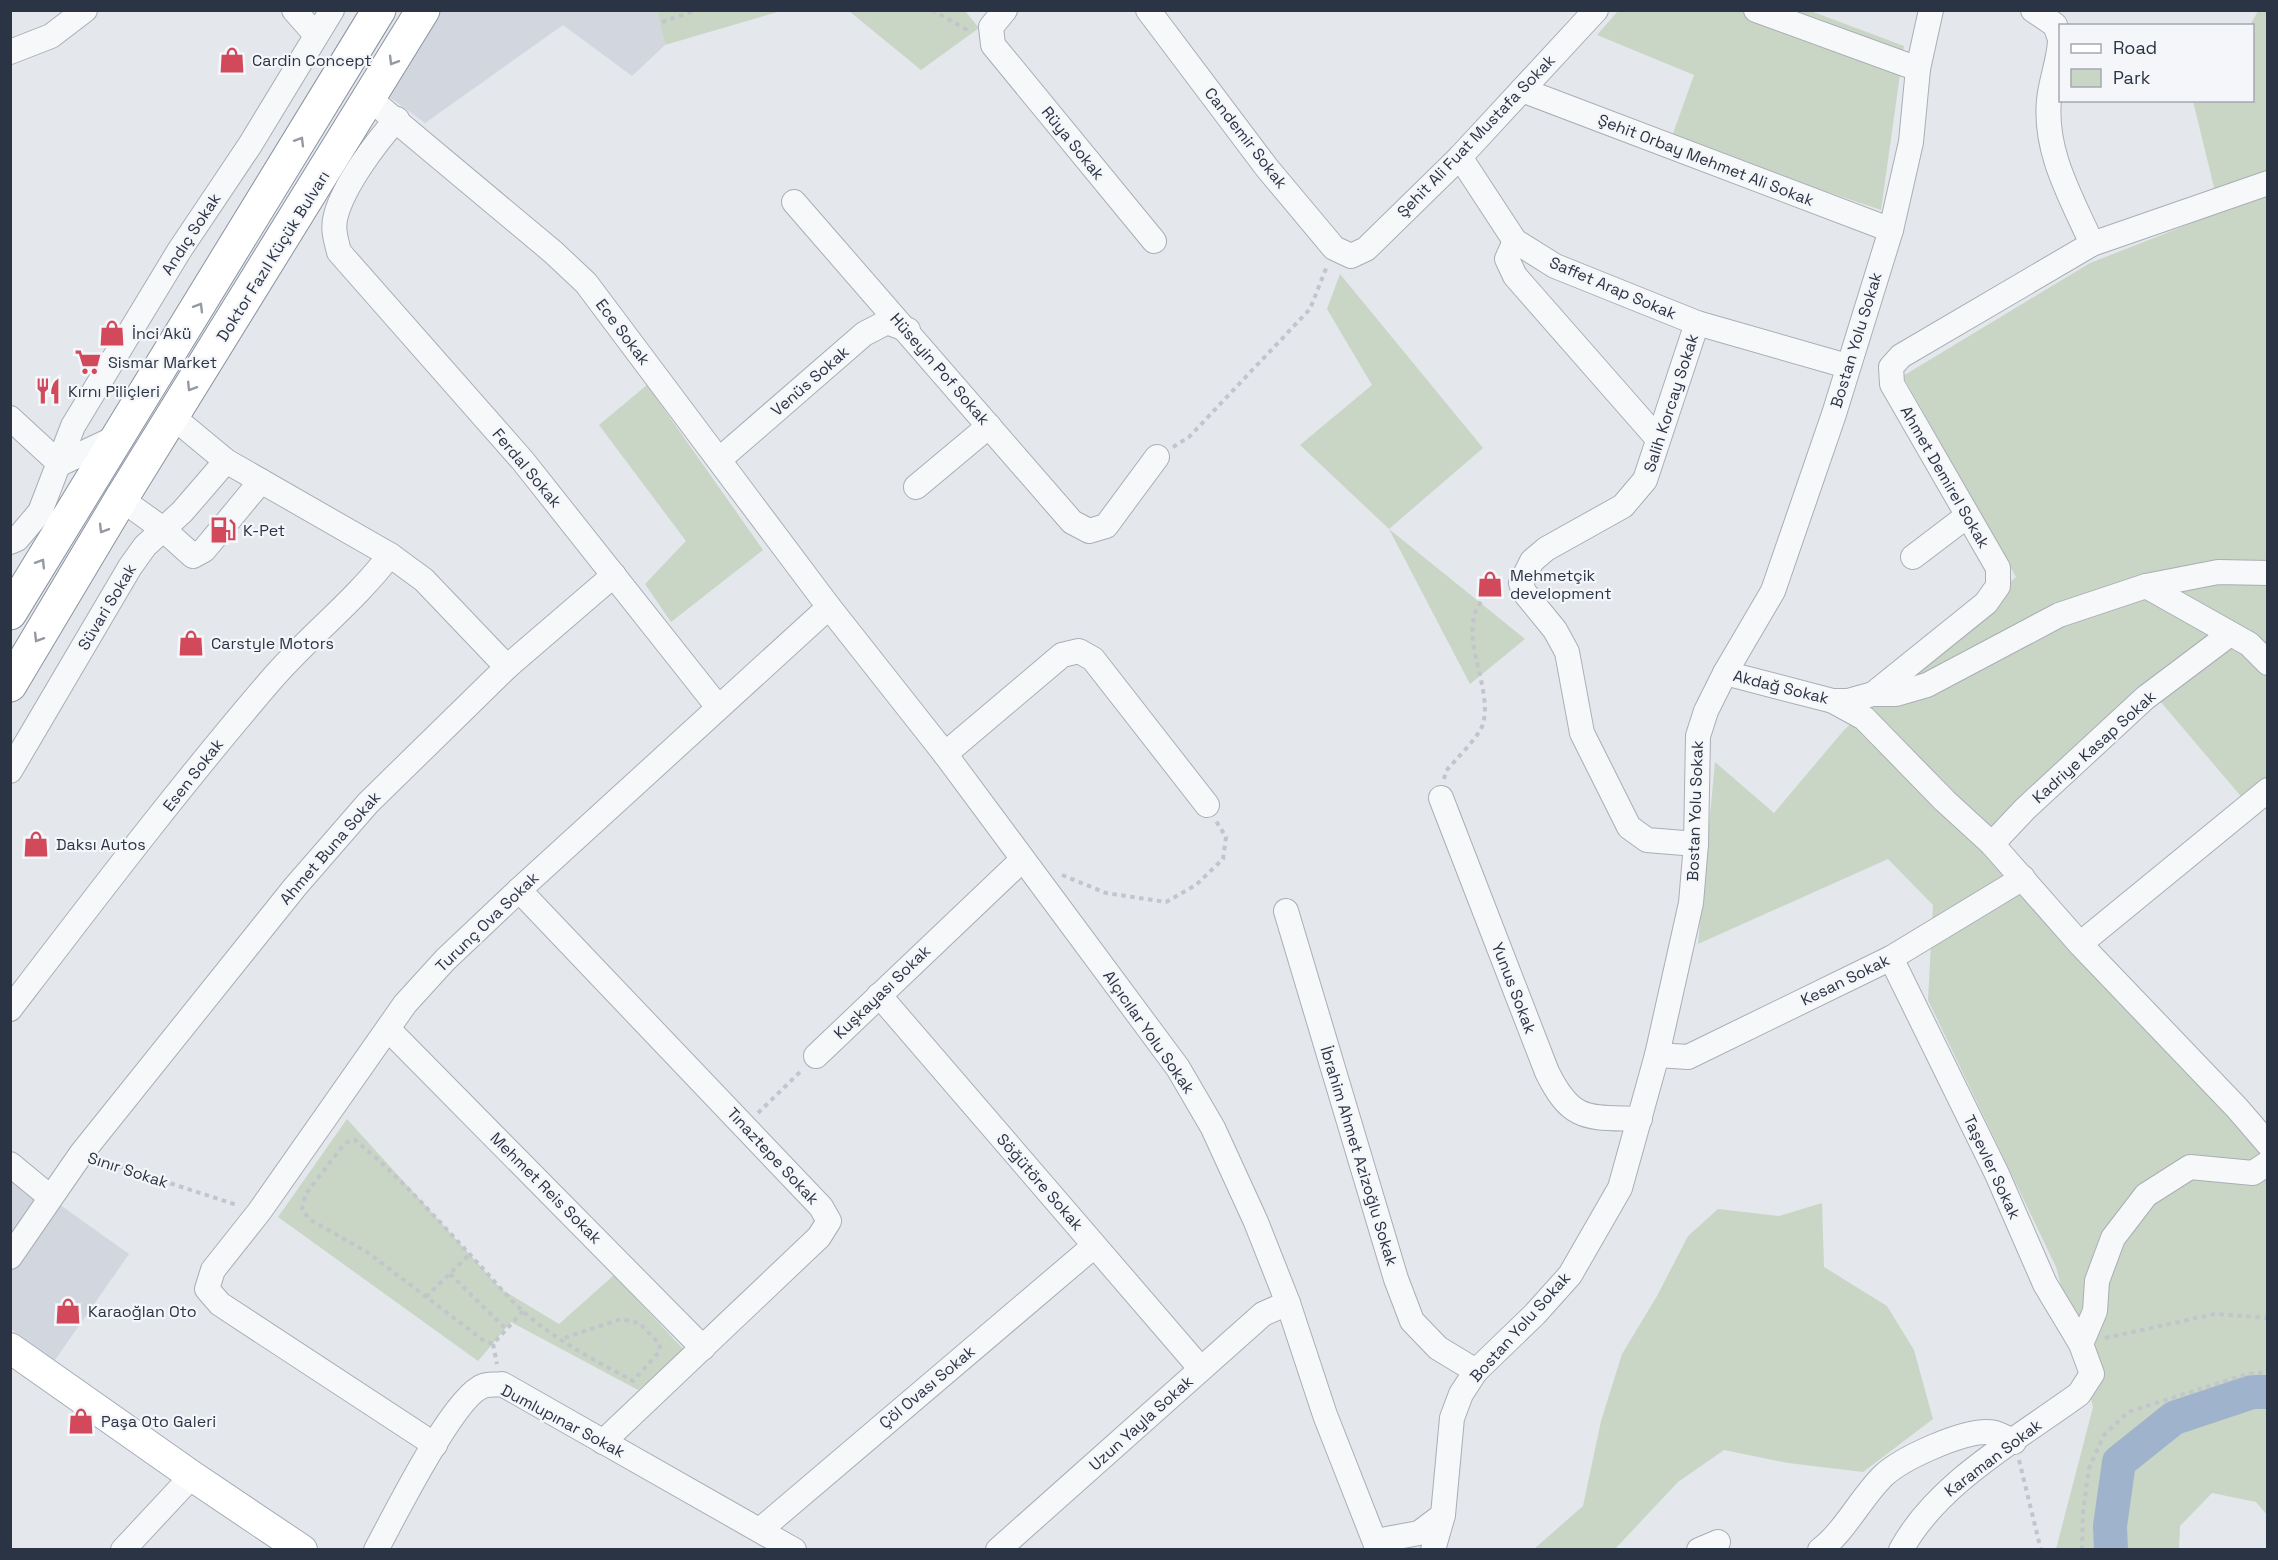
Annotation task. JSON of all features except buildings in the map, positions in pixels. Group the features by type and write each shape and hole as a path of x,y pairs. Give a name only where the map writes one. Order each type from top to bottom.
{"highway":[{"path":"10,613 379,10"},
{"name":"Doktor Fazıl Küçük Bulvarı","path":"10,685 121,499 423,10"}],"main road":[{"path":"10,1348 302,1550"}],"street":[{"path":"10,52 51,36 86,10"},
{"path":"294,10 316,35"},
{"name":"Andıç Sokak","path":"10,542 17,538 40,512 80,416 178,251 250,145 332,10"},
{"path":"993,45 991,27 1005,10"},
{"name":"Candemir Sokak","path":"1148,10 1267,168 1342,252"},
{"name":"Şehit Ali Fuat Mustafa Sokak","path":"1342,252 1366,249 1460,157 1596,10"},
{"path":"1756,10 1918,69"},
{"name":"Bostan Yolu Sokak","path":"1432,1550 1443,1515 1452,1418 1461,1394 1476,1371 1535,1314 1570,1275 1620,1188 1657,1054 1691,903 1696,844 1698,736 1706,711 1725,673 1773,591 1834,414 1846,366 1890,230 1911,142 1918,69 1931,10"},
{"path":"2033,10 2055,25 2059,35"},
{"name":"Rüya Sokak","path":"993,45 1154,241"},
{"path":"2059,50 2049,99 2050,143 2059,172 2092,244 2268,183"},
{"name":"Şehit Orbay Mehmet Ali Sokak","path":"1522,90 1890,230"},
{"name":"Ece Sokak","path":"370,99 397,119 586,283 829,607"},
{"name":"Ferdal Sokak","path":"397,119 383,133 345,194 336,215 334,233 339,252 523,461 718,707"},
{"name":"Saffet Arap Sokak","path":"1460,157 1515,241 1554,266 1697,323 1846,366"},
{"name":"Hüseyin Pof Sokak","path":"794,202 908,330 1072,522 1089,531 1106,526 1157,457"},
{"path":"1515,241 1507,259 1515,276 1658,438"},
{"name":"Ahmet Demirel Sokak","path":"1873,693 1986,603 1998,586 1998,568 1892,384 1891,367 1901,356 2092,244"},
{"name":"Venüs Sokak","path":"720,459 864,334 887,322 908,330"},
{"name":"Salih Korcay Sokak","path":"1521,583 1532,561 1546,549 1623,506 1646,480 1697,323"},
{"path":"173,417 226,461 390,555 424,580 507,667"},
{"path":"10,418 60,464 121,435"},
{"path":"916,488 989,426"},
{"name":"Süvari Sokak","path":"10,771 130,567 145,546 182,512 226,461"},
{"path":"121,499 163,529 188,554 197,555 261,481"},
{"path":"1913,557 1966,516"},
{"name":"Esen Sokak","path":"10,1009 216,746 274,677 372,579 390,555"},
{"path":"1873,693 1896,694 1927,685 2059,615 2146,586 2218,572 2268,573"},
{"name":"Ahmet Buna Sokak","path":"81,1154 295,887 368,804 507,667 614,575"},
{"path":"1521,583 1524,592 1555,630 1567,652 1582,733 1629,827 1647,840 1696,844"},
{"path":"2146,586 2249,644 2268,663"},
{"name":"Turunç Ova Sokak","path":"435,1446 220,1304 207,1289 213,1270 259,1212 405,1005 445,960 829,607"},
{"name":"Alçıcılar Yolu Sokak","path":"829,607 945,754 1178,1068 1217,1138 1256,1222 1288,1303 1325,1415 1377,1545"},
{"name":"Kadriye Kasap Sokak","path":"1992,844 2025,809 2145,698 2230,634"},
{"path":"945,754 1062,655 1079,651 1093,659 1207,805"},
{"name":"Akdağ Sokak","path":"1725,673 1833,702 1848,701 1873,693"},
{"path":"1833,702 1864,718 1945,801 1992,844 2080,944 2268,1144"},
{"path":"2080,944 2268,790"},
{"name":"Yunus Sokak","path":"1441,798 1547,1072 1559,1097 1575,1110 1594,1117 1640,1119"},
{"name":"Kuşkayası Sokak","path":"816,1056 1022,860"},
{"name":"Kesan Sokak","path":"1657,1054 1688,1057 1891,958 2023,878"},
{"name":"Tınaztepe Sokak","path":"519,890 821,1207 829,1221 819,1237 603,1442"},
{"name":"İbrahim Ahmet Azizoğlu Sokak","path":"1286,911 1396,1279 1412,1321 1438,1348 1476,1371"},
{"name":"Taşevler Sokak","path":"1891,958 1997,1174 2045,1284 2081,1344 2092,1374"},
{"name":"Söğütöre Sokak","path":"879,995 1201,1369"},
{"name":"Mehmet Reis Sokak","path":"388,1029 704,1348"},
{"name":"Sınır Sokak","path":"10,1257 81,1154"},
{"path":"2081,1344 2095,1311 2097,1281 2113,1238 2146,1195 2190,1167 2253,1173 2268,1163"},
{"path":"10,1164 50,1197"},
{"name":"Çöl Ovası Sokak","path":"760,1530 1094,1246"},
{"name":"Uzun Yayla Sokak","path":"998,1550 1263,1314 1288,1303"},
{"name":"Karaman Sokak","path":"1901,1550 1919,1520 1940,1497 2079,1394 2092,1374"},
{"name":"Dumlupınar Sokak","path":"376,1550 435,1446 465,1400 483,1386 502,1384 794,1550"},
{"path":"1820,1550 1832,1541 1850,1514 1885,1474 1920,1453 1963,1434 1991,1431 2014,1442"},
{"path":"123,1550 192,1476"},
{"path":"1377,1545 1419,1533 1443,1515"}],"path":[{"path":"662,22 696,10"},
{"path":"932,10 993,45"},
{"path":"1157,457 1189,437 1310,309 1342,252"},
{"path":"1441,798 1446,771 1483,725 1483,703 1472,631 1475,606 1493,588 1521,583"},
{"path":"1058,873 1106,893 1166,902 1196,885 1223,860 1226,837 1207,805"},
{"path":"744,1126 816,1056"},
{"path":"523,1311 493,1344 483,1340 367,1252 309,1219 302,1209 304,1195 345,1143 354,1140 470,1254 523,1311 561,1339 633,1381 659,1352 660,1344 639,1323 621,1319 561,1339"},
{"name":"Sınır Sokak","path":"81,1154 259,1212"},
{"path":"426,1297 470,1254"},
{"path":"450,1274 506,1329"},
{"path":"2081,1344 2215,1314 2268,1318"},
{"path":"2082,1550 2083,1512 2090,1468 2104,1435 2128,1412 2247,1374 2268,1372"},
{"path":"2014,1442 2041,1550"}],"shaded area":[{"path":"440,11 657,11 665,45 632,76 563,25 425,123 388,96"},
{"path":"11,1170 129,1254 55,1360 11,1329"}],"green space":[{"path":"657,10 781,11 665,45"},
{"path":"1808,10 1904,46 1881,210 1671,139 1694,75 1597,35 1618,11"},
{"path":"849,11 965,11 979,28 921,70"},
{"path":"2258,11 2267,11 2267,804 2256,814 2148,687 1988,830 2267,1140 2267,1515 2256,1502 2212,1493 2180,1526 2179,1549 2056,1549 2093,1407 2056,1267 1928,1000 1933,905 1888,859 1698,944 1715,762 1774,813 1844,730 2016,577 1903,376 2090,263 2220,212 2193,102 2254,102 2254,24 2251,24"},
{"path":"1340,274 1483,448 1389,529 1300,445 1372,385 1327,309"},
{"path":"647,385 763,550 671,622 645,584 686,541 599,425"},
{"path":"1389,529 1525,639 1470,684"},
{"path":"347,1119 501,1289 559,1324 614,1275 685,1351 638,1390 511,1322 478,1361 278,1217"},
{"path":"1822,1203 1824,1267 1887,1306 1914,1350 1933,1419 1863,1472 1788,1463 1724,1450 1678,1482 1615,1549 1534,1549 1583,1506 1601,1421 1622,1354 1657,1296 1688,1236 1718,1209 1779,1216"}],"waterway":[{"path":"2111,1550 2110,1526 2119,1462 2174,1418 2252,1392 2268,1392"}],"place":[{"name":"Cardin Concept","path":"232,60"},
{"name":"İnci Akü","path":"112,333"},
{"name":"Sismar Market","path":"88,362"},
{"name":"Kırnı Piliçleri","path":"48,391"},
{"name":"K-Pet","path":"223,530"},
{"name":"Mehmetçik development","path":"1490,584"},
{"name":"Carstyle Motors","path":"191,643"},
{"name":"Daksı Autos","path":"36,844"},
{"name":"Karaoğlan Oto","path":"68,1311"},
{"name":"Paşa Oto Galeri","path":"81,1421"}]}
